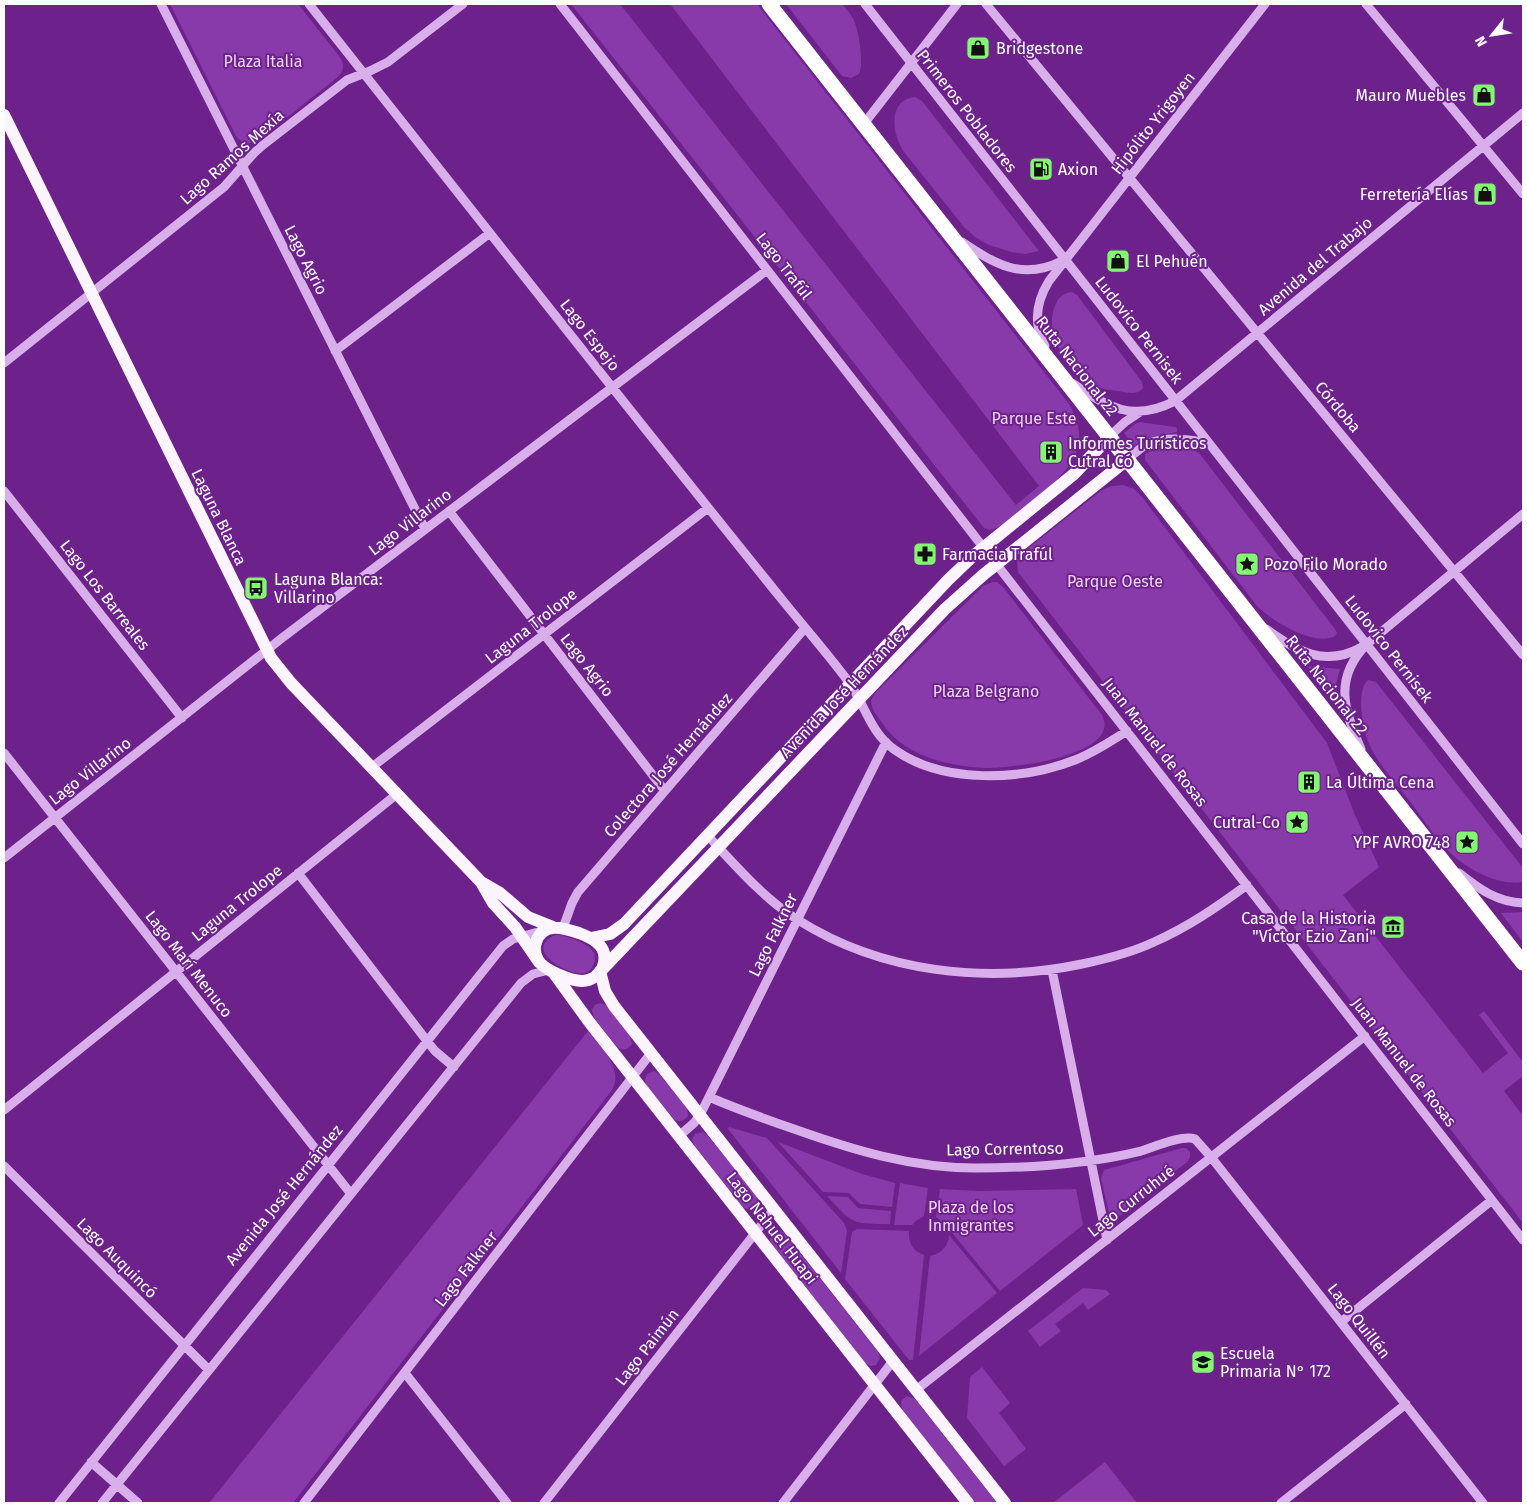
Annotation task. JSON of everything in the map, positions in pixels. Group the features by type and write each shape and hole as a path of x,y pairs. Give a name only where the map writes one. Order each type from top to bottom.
{"highway":[{"name":"Ruta Nacional 22","path":"769,4 1523,963"}],"main road":[{"name":"Laguna Blanca","path":"4,115 266,650 276,666 481,882 493,903 521,936 539,962"},
{"name":"Avenida José Hernández","path":"591,938 610,934 619,928 948,580 984,547 1074,474 1110,436"},
{"name":"Avenida José Hernández","path":"539,962 551,971 582,981 591,979 945,609 997,564 1128,459"},
{"name":"Laguna Blanca","path":"481,882 500,893 528,917 555,928"},
{"path":"539,962 535,953 536,942 541,934 555,928 591,938 598,943 603,951 604,960 601,970"},
{"name":"Lago Nahuel Huapi","path":"601,970 610,1001 1005,1503"},
{"name":"Lago Nahuel Huapi","path":"551,971 968,1503"}],"street":[{"name":"Lago Agrio","path":"161,4 425,529"},
{"name":"Lago Espejo","path":"309,4 612,388 850,683 873,726 886,742 905,756 937,769 967,775 997,776 1034,772 1067,763 1100,748 1127,731"},
{"name":"Lago Ramos Mexía","path":"4,363 224,187 258,149 343,83 388,62 463,4"},
{"name":"Lago Trafúl","path":"560,4 984,547"},
{"name":"Primeros Pobladores","path":"864,4 1065,260"},
{"path":"863,125 957,4"},
{"name":"Córdoba","path":"986,4 1523,655"},
{"name":"Hipólito Yrigoyen","path":"1060,372 1041,338 1038,327 1037,313 1042,293 1065,260 1265,4"},
{"path":"1366,4 1523,194"},
{"name":"Avenida del Trabajo","path":"1060,372 1105,404 1120,410 1142,411 1163,407 1175,401 1523,113"},
{"path":"336,352 490,233"},
{"path":"952,236 988,259 1009,268 1039,269 1053,266 1065,260"},
{"name":"Ludovico Pernisek","path":"1065,260 1523,844"},
{"name":"Lago Villarino","path":"4,858 266,650 768,270"},
{"name":"Avenida del Trabajo","path":"1110,436 1130,418 1142,411"},
{"path":"1128,459 1143,446 1156,442 1190,439 1209,444"},
{"name":"Lago Los Barreales","path":"4,491 182,718"},
{"name":"Laguna Trolope","path":"372,768 708,508"},
{"name":"Lago Agrio","path":"449,511 665,791"},
{"path":"1254,620 1285,643 1308,654 1339,656 1355,651 1367,644 1523,514"},
{"name":"Juan Manuel de Rosas","path":"984,547 1523,1240"},
{"name":"Colectora José Hernández","path":"555,928 578,892 805,628"},
{"path":"1367,644 1351,664 1344,692 1350,724 1368,765"},
{"name":"Lago Falkner","path":"679,1136 700,1115 886,742"},
{"name":"Lago Marí Menuco","path":"4,753 351,1194"},
{"name":"Laguna Trolope","path":"4,1110 397,794"},
{"path":"707,835 767,896 797,920 849,946 884,958 913,966 956,972 994,974 1052,970 1112,957 1154,942 1201,917 1247,885"},
{"path":"1443,861 1479,889 1490,895 1508,901 1523,903"},
{"path":"298,873 435,1051 454,1067"},
{"name":"Avenida José Hernández","path":"59,1503 503,946 521,936 555,928"},
{"path":"1052,970 1107,1240"},
{"path":"102,1503 525,979 537,972 551,971"},
{"name":"Lago Curruhué","path":"916,1390 1365,1036"},
{"name":"Lago Falkner","path":"304,1503 651,1053"},
{"name":"Lago Correntoso","path":"709,1097 732,1107 860,1151 906,1162 952,1168 1031,1166 1090,1160 1125,1154 1188,1137 1198,1141 1211,1157"},
{"name":"Lago Quillén","path":"1211,1157 1483,1503"},
{"name":"Lago Auquincó","path":"4,1166 209,1370"},
{"path":"1341,1322 1492,1200"},
{"name":"Lago Paimún","path":"544,1503 774,1209"},
{"path":"783,1503 893,1361"},
{"path":"405,1373 507,1503"},
{"path":"1281,1503 1406,1404"},
{"path":"91,1462 138,1503"}],"green space":[{"name":"Plaza Italia","path":"170,4 298,4 339,56 343,64 342,72 257,141 251,143 243,142 236,136"},
{"name":"Parque Este","path":"571,4 620,4 1016,505 1039,486 670,4 757,4 1069,404 1076,419 1079,432 1078,444 1075,456 1061,476 999,527 990,530 984,528"},
{"path":"786,4 842,4 850,13 857,28 861,57 859,74 851,78 842,76"},
{"path":"915,97 922,101 1039,251 1025,254 989,245 975,237 964,227 900,145 895,128 894,119 896,111 900,104"},
{"path":"1072,292 1077,295 1142,382 1143,388 1140,391 1129,393 1089,384 1071,368 1053,334 1052,321 1055,306 1061,296"},
{"path":"1140,422 1175,427 1177,432 1146,438 1134,446 1124,433"},
{"path":"1158,447 1191,449 1199,453 1335,629 1337,633 1335,636 1316,638 1294,631 1273,619 1257,606 1145,460 1145,454"},
{"name":"Parque Oeste","path":"1123,485 1134,489 1142,497 1327,743 1355,815 1379,867 1343,895 1483,1073 1508,1053 1479,1015 1484,1011 1523,1062 1523,1076 1504,1091 1523,1116 1523,1223 1018,572 1017,561 1022,553 1102,490 1112,486"},
{"name":"Plaza Belgrano","path":"997,582 1003,587 1102,715 1104,729 1096,741 1080,750 1037,762 997,768 970,767 942,762 903,744 892,735 873,710 871,700 876,692 983,586"},
{"path":"1307,666 1340,669 1332,699"},
{"path":"1368,680 1376,682 1523,868 1523,882 1506,882 1479,873 1449,852 1430,830 1414,806 1383,767 1367,740 1361,702 1364,686"},
{"path":"1523,912 1523,942 1501,913"},
{"path":"555,935 575,940 589,947 594,952 595,961 590,970 585,973 578,973 552,962 543,948 546,941"},
{"path":"600,1003 606,1005 630,1036 632,1044 627,1049 617,1047 594,1018 592,1010 595,1005"},
{"path":"588,1031 613,1066 615,1082 612,1090 293,1503 209,1503"},
{"path":"654,1071 659,1074 687,1108 688,1116 683,1120 678,1121 674,1119 646,1085 647,1074"},
{"path":"729,1127 767,1138 844,1223 847,1231 841,1273 728,1129"},
{"path":"703,1132 757,1196 758,1204 755,1208 747,1209 743,1207 694,1145 692,1139 695,1134"},
{"path":"778,1142 862,1174 895,1183 892,1207 860,1204 849,1193 823,1192"},
{"path":"1186,1148 1190,1152 1187,1162 1117,1218 1114,1220 1110,1218 1101,1178 1104,1170"},
{"name":"Plaza de los Inmigrantes","path":"900,1183 928,1188 924,1216 912,1225 894,1225"},
{"name":"Plaza de los Inmigrantes","path":"940,1189 978,1191 1076,1189 1083,1225 1000,1291 944,1223 936,1217"},
{"path":"827,1196 848,1197 858,1208 891,1211 890,1224 860,1223 848,1217"},
{"name":"Plaza de los Inmigrantes","path":"857,1229 909,1231 909,1239 912,1246 924,1255 913,1360 909,1360 845,1279 852,1232"},
{"path":"780,1230 878,1352 880,1358 876,1365 870,1366 865,1363 771,1244 772,1233"},
{"name":"Plaza de los Inmigrantes","path":"949,1235 997,1293 919,1356 930,1256 944,1249"},
{"path":"1083,1288 1106,1290 1110,1294 1088,1310 1083,1303 1055,1324 1061,1331 1040,1347 1028,1331"},
{"path":"982,1367 1010,1403 999,1413 1026,1449 1004,1466 967,1418 970,1377"},
{"path":"907,1396 915,1399 997,1503 975,1503 902,1410 901,1401"},
{"path":"1105,1462 1137,1503 1053,1503"}],"place":[{"name":"Bridgestone","path":"978,48"},
{"name":"Mauro Muebles","path":"1484,95"},
{"name":"Axion","path":"1041,169"},
{"name":"Ferretería Elías","path":"1485,194"},
{"name":"El Pehuén","path":"1118,261"},
{"name":"Informes Turísticos Cutral Có","path":"1051,452"},
{"name":"Farmacia Trafúl","path":"925,554"},
{"name":"Pozo Filo Morado","path":"1247,564"},
{"name":"Laguna Blanca: Villarino","path":"256,588"},
{"name":"La Última Cena","path":"1309,782"},
{"name":"Cutral-Co","path":"1297,822"},
{"name":"YPF AVRO 748","path":"1467,842"},
{"name":"Casa de la Historia \"Víctor Ezio Zani\"","path":"1393,927"},
{"name":"Escuela Primaria N° 172","path":"1203,1362"}]}
